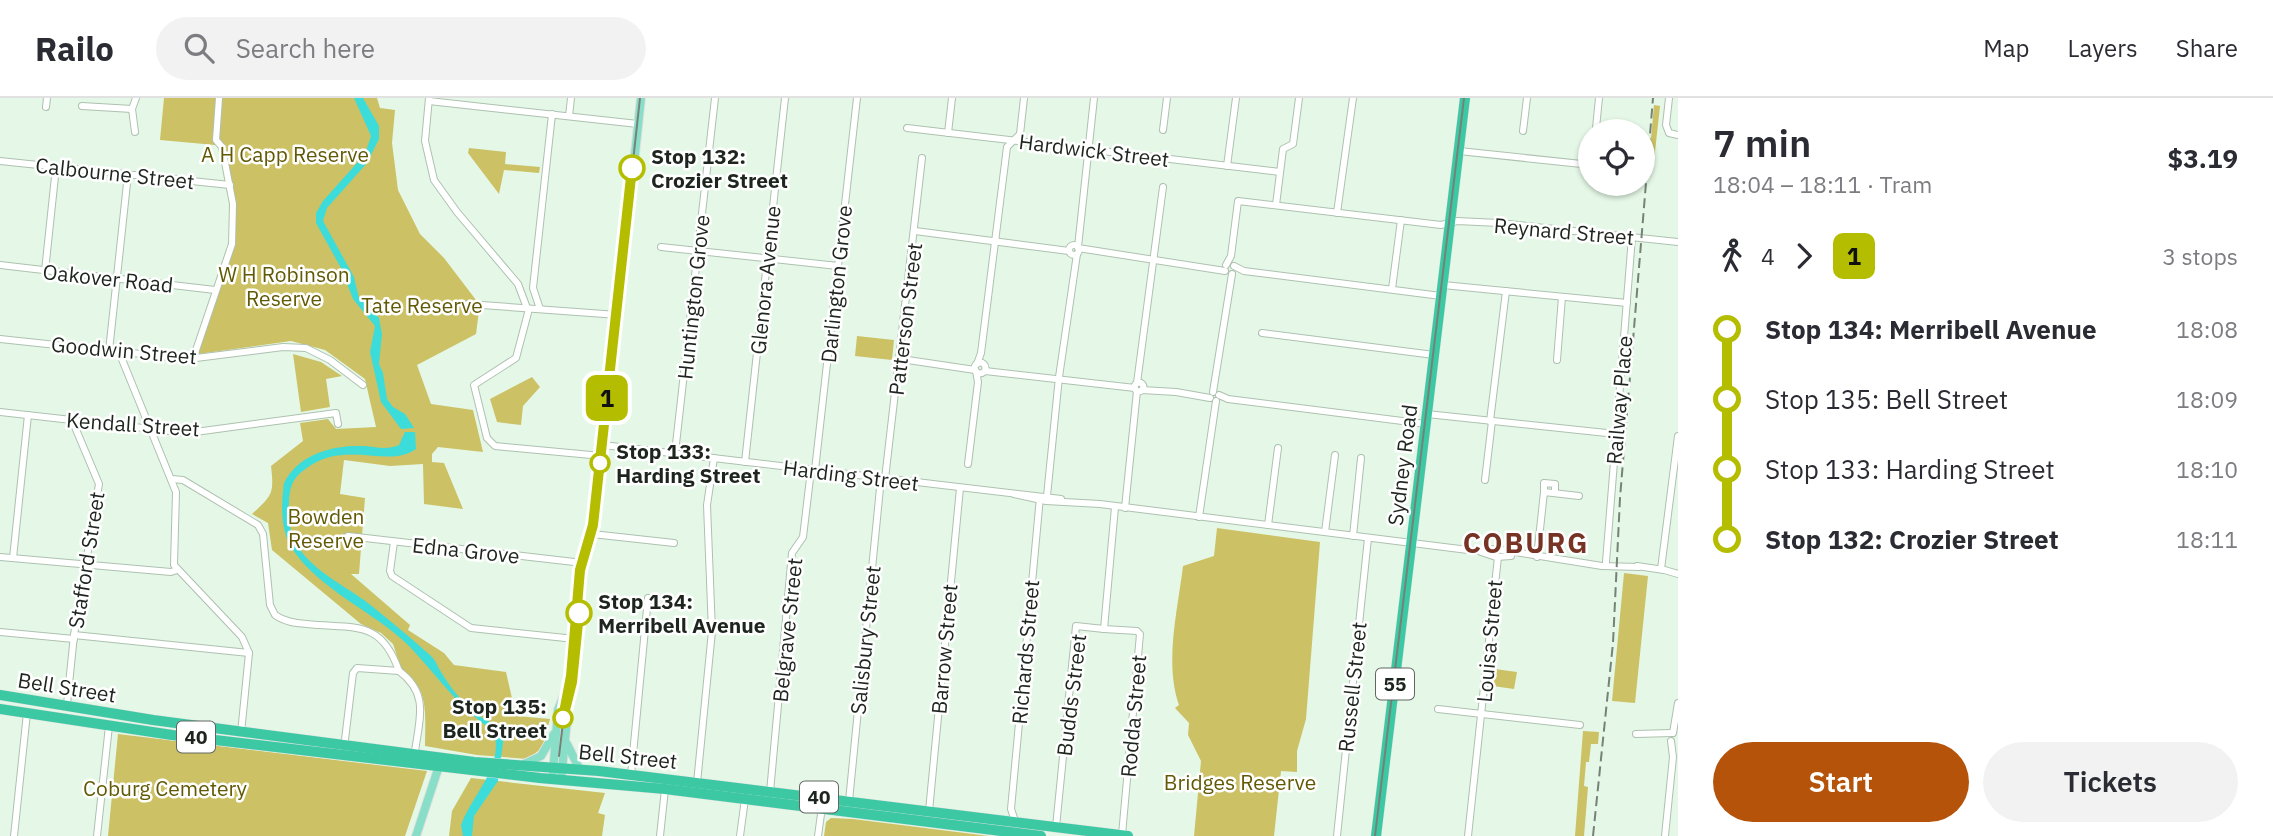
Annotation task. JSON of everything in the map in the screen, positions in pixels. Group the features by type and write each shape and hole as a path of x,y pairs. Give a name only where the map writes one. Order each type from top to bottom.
{"highway":[{"name":"Sydney Road","path":"1376,836 1465,98"},
{"name":"Bell Street","path":"0,695 241,737"},
{"path":"86,708 88,723"},
{"name":"Bell Street","path":"0,709 109,726 241,737 486,768"},
{"name":"Bell Street","path":"344,749 415,752 465,769 515,769 598,783 745,799 822,803 849,801 929,811 1041,836"},
{"name":"Bell Street","path":"557,774 580,770 599,771 770,792 822,803 1011,828 1056,827 1129,836"},
{"path":"598,783 599,771"}],"main road":[{"path":"557,774 566,741 583,563 592,534 618,315 630,243 641,98"},
{"path":"557,774 556,732 560,705 572,674"},
{"path":"515,769 541,756 556,732"},
{"path":"566,741 580,770"},
{"path":"416,836 440,761"},
{"path":"436,778 465,769"}],"street":[{"path":"46,107 47,98"},
{"path":"135,132 132,109 136,98"},
{"path":"192,359 232,244 233,204 222,147 216,140 219,98"},
{"path":"474,106 476,98"},
{"path":"569,116 571,98"},
{"name":"Huntington Grove","path":"675,453 715,98"},
{"name":"Glenora Avenue","path":"745,462 785,98"},
{"name":"Darlington Grove","path":"813,470 857,98"},
{"path":"948,133 952,98"},
{"path":"968,464 982,368 981,353 1007,147 1020,134 1024,98"},
{"path":"1074,250 1094,98"},
{"path":"1163,130 1167,98"},
{"path":"1227,166 1236,98"},
{"path":"1276,205 1284,148 1293,144 1299,98"},
{"path":"1337,213 1353,98"},
{"path":"1523,131 1527,98"},
{"path":"1597,119 1599,98"},
{"path":"1668,98 1668,131 1678,135"},
{"path":"602,456 495,446 487,438 474,385 516,358 528,308 516,281 457,212 434,180 425,141 429,100 638,124"},
{"path":"82,106 132,109"},
{"path":"540,309 533,288 552,114"},
{"name":"Hardwick Street","path":"907,128 1280,172"},
{"path":"1459,151 1578,164"},
{"name":"Patterson Street","path":"883,479 901,359 922,158"},
{"name":"Calbourne Street","path":"0,161 230,185"},
{"path":"45,271 56,167"},
{"path":"109,351 128,174"},
{"path":"1125,508 1164,187"},
{"name":"Reynard Street","path":"1229,269 1238,201 1441,225 1499,223 1678,242"},
{"path":"1392,289 1401,220"},
{"path":"915,231 1392,289 1506,291 1627,303"},
{"name":"Railway Place","path":"1606,562 1632,237"},
{"path":"661,247 838,266"},
{"name":"Richards Street","path":"1011,828 1042,497 1047,479 1074,250"},
{"name":"Oakover Road","path":"0,265 215,290"},
{"path":"1199,517 1229,269"},
{"path":"1485,480 1506,291"},
{"path":"1557,360 1562,296"},
{"path":"468,304 618,315"},
{"path":"1262,333 1434,355"},
{"name":"Goodwin Street","path":"0,339 192,359 283,347 306,348 330,360 363,385"},
{"path":"119,352 176,492 174,559 177,570 234,628 249,653 241,737"},
{"path":"901,359 1228,399 1427,419 1491,421 1616,433"},
{"name":"Kendall Street","path":"0,412 188,433 337,413 338,424"},
{"path":"13,558 28,415"},
{"name":"Stafford Street","path":"67,705 74,637 99,484 72,420"},
{"path":"1661,569 1678,436"},
{"name":"Harding Street","path":"603,445 1496,554 1597,563"},
{"path":"1268,525 1278,448"},
{"path":"1325,532 1335,455"},
{"path":"697,783 712,631 707,505 714,458"},
{"path":"1353,536 1361,458"},
{"name":"Belgrave Street","path":"770,792 792,553 803,537 813,470"},
{"path":"172,479 183,480 258,525 263,534 270,605 275,615 292,622 374,632 391,648 399,671 416,686 421,697 415,752"},
{"name":"Salisbury Street","path":"849,801 883,479"},
{"name":"Barrow Street","path":"929,811 960,488"},
{"path":"1537,557 1544,492 1579,496"},
{"name":"Budds Street","path":"1056,827 1076,626 1104,629 1115,507"},
{"path":"592,534 674,543"},
{"name":"Edna Grove","path":"348,536 583,563"},
{"name":"Russell Street","path":"1337,836 1368,538"},
{"path":"394,541 390,571 392,576 471,628 575,639"},
{"name":"Louisa Street","path":"1468,836 1483,715 1496,554"},
{"path":"0,557 171,572 177,570"},
{"path":"1597,563 1639,567"},
{"path":"1597,563 1678,572"},
{"path":"631,775 648,598"},
{"name":"Rodda Street","path":"1104,629 1137,631 1140,634 1122,835"},
{"path":"0,632 249,653"},
{"path":"344,749 353,673 358,668 399,671"},
{"path":"1665,836 1678,703"},
{"path":"1438,709 1580,725"},
{"path":"14,836 27,713"},
{"path":"97,836 109,726"},
{"path":"1636,734 1675,737"},
{"path":"660,836 665,789"},
{"path":"740,836 745,799"},
{"path":"818,836 822,803"}],"green space":[{"path":"164,98 377,98 380,108 395,110 392,143 398,190 420,234 444,258 476,300 476,310 479,311 476,334 417,365 431,404 473,410 483,452 438,447 432,454 432,462 444,463 463,509 424,504 423,464 390,466 344,460 340,494 365,498 359,574 351,574 410,625 408,630 444,653 454,665 506,672 516,716 550,719 543,747 528,759 477,755 425,746 422,694 411,678 402,671 393,644 381,633 361,624 272,550 268,523 252,514 264,502 272,488 271,466 303,441 300,423 328,419 336,429 376,427 365,379 325,350 291,341 198,354 236,242 226,146 160,140"},
{"path":"1654,105 1660,106 1655,152 1655,119 1653,119"},
{"path":"469,148 506,152 505,164 540,167 539,173 504,170 499,194 468,153"},
{"path":"857,336 894,340 892,360 855,356"},
{"path":"293,354 321,362 342,376 326,379 330,407 301,412"},
{"path":"532,377 540,387 523,406 521,425 497,422 490,399"},
{"name":"Bridges Reserve","path":"1217,528 1320,542 1306,719 1297,751 1297,772 1281,771 1274,836 1194,836 1201,761 1188,735 1189,723 1175,708 1179,705 1172,653 1183,566 1214,556"},
{"path":"1624,573 1648,576 1635,703 1612,701"},
{"path":"1495,669 1517,672 1514,689 1493,686"},
{"path":"1583,731 1599,732 1598,744 1591,744 1589,762 1586,762 1584,786 1588,787 1584,836 1575,836"},
{"name":"Coburg Cemetery","path":"118,734 427,771 405,836 108,836"},
{"path":"471,778 605,793 598,813 605,815 602,836 449,836 452,811"},
{"path":"831,818 989,836 824,836 826,822"}],"water":[{"path":"354,98 363,98 379,126 379,139 367,163 327,208 323,221 354,277 359,298 379,318 382,334 379,364 387,399 393,407 405,414 414,428 401,429 381,402 370,352 375,326 353,299 341,268 316,223 316,213 323,201 365,154 371,136"},
{"path":"405,432 415,432 416,449 404,455 335,456 320,460 304,470 294,480 291,488 289,521 293,537 310,561 364,600 422,648 434,659 465,704 502,731 504,735 498,781 474,816 472,836 463,836 461,825 491,769 495,757 494,731 459,702 408,645 318,577 293,550 284,526 284,483 298,465 316,454 338,447 394,447 399,445"}],"tram line":[{"path":"559,756 581,570 593,525 640,98"},
{"path":"1375,836 1464,98"},
{"name":"1","path":"579,613 572,682 563,718 571,676 580,570 593,525 632,168"}],"railway":[{"path":"1593,836 1613,643 1620,498 1653,98"}],"place":[{"name":"Stop 132: Crozier Street","path":"632,168"},
{"name":"Stop 133: Harding Street","path":"600,463"},
{"name":"Stop 134: Merribell Avenue","path":"579,613"},
{"name":"Stop 135: Bell Street","path":"563,718"}],"district":[{"name":"COBURG","path":"1526,542"}],"park label":[{"name":"A H Capp Reserve","path":"285,154"},
{"name":"W H Robinson Reserve","path":"284,286"},
{"name":"Tate Reserve","path":"422,305"},
{"name":"Bowden Reserve","path":"326,528"}]}
